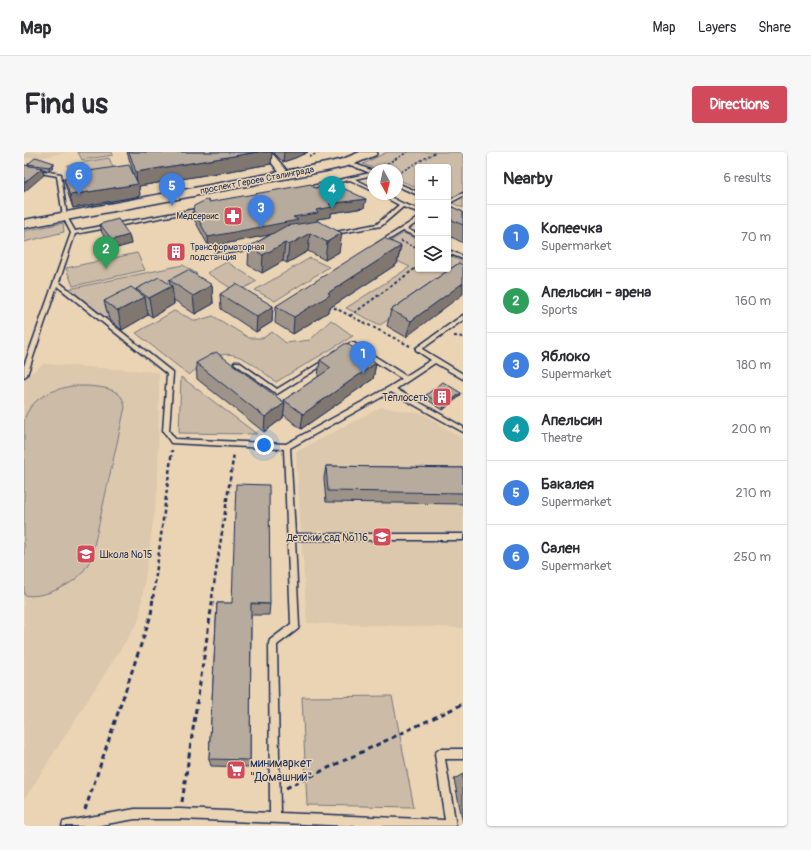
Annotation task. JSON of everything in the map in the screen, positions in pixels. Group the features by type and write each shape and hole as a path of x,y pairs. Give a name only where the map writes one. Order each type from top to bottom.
{"main road":[{"name":"проспект Героев Сталинграда","path":"24,224 286,175 347,162 371,152"}],"street":[{"path":"267,152 286,175"}],"lane":[{"path":"347,162 367,171"},
{"path":"24,169 59,175 66,217 73,233 24,375"},
{"path":"296,190 367,175"},
{"path":"352,179 367,187"},
{"path":"403,187 415,193"},
{"path":"451,201 463,194"},
{"path":"392,200 415,210"},
{"path":"325,235 379,225 402,205"},
{"path":"73,233 205,208"},
{"path":"372,248 415,222"},
{"path":"403,229 415,235"},
{"path":"216,254 263,246"},
{"path":"451,252 463,258"},
{"path":"56,283 170,373 166,431 173,441 287,447 390,389 435,360"},
{"path":"463,317 418,350 463,377"},
{"path":"238,363 277,392 352,344 406,379"},
{"path":"390,389 463,430"},
{"path":"275,818 273,643 295,626 287,447"},
{"path":"291,537 463,537"},
{"path":"67,826 135,814 180,814 451,825 440,754 463,754"}],"path":[{"path":"386,164 408,152"},
{"path":"403,171 436,152"},
{"path":"391,236 415,248"},
{"path":"451,266 458,270"},
{"path":"350,316 415,269"},
{"path":"329,305 418,350"},
{"path":"80,824 151,615 173,441"},
{"path":"180,814 236,444"},
{"path":"275,794 463,704"}],"shaded area":[{"path":"24,152 67,152 43,157 24,158"},
{"path":"78,152 112,152 113,155 82,160"},
{"path":"387,152 463,152 463,208 451,202 451,164 415,164 415,187 403,182 403,164 367,164 367,166 363,164"},
{"path":"109,158 116,174 73,181 67,165"},
{"path":"63,223 64,232 24,242 24,231"},
{"path":"404,233 415,238 415,272 451,272 451,256 463,262 463,279 457,275 380,325 346,308 410,267 382,254 310,290"},
{"path":"137,253 145,270 73,286 66,268"},
{"path":"310,258 329,267 275,301 255,290"},
{"path":"227,262 257,281 237,292 207,273"},
{"path":"183,265 197,274 106,318 69,289"},
{"path":"174,311 196,321 213,316 249,338 263,338 272,332 286,343 310,340 331,320 353,336 276,382 250,362 243,358 228,354 213,358 189,375 136,333"},
{"name":"Школа №15","path":"43,364 159,372 158,487 139,620 24,800 24,379"},
{"path":"181,377 257,434 179,433"},
{"path":"72,386 107,388 122,398 125,407 91,559 77,578 63,587 39,595 24,595 24,420 27,412 43,396"},
{"name":"Детский сад №116","path":"381,407 423,414 463,439 463,628 307,623 296,452"},
{"path":"392,696 414,807 307,805 302,697"}],"building":[{"path":"129,152 258,152 136,172"},
{"path":"36,157 54,163 49,167 28,164"},
{"path":"24,165 42,168 24,183"},
{"path":"129,165 138,184 70,195 64,179 70,178 69,174"},
{"path":"311,184 314,188 335,186 366,199 329,204 332,207 316,210 318,213 293,217 298,220 208,237 193,210 194,206 206,200 209,202"},
{"path":"451,206 463,212 463,225 451,219"},
{"path":"118,219 129,235 112,240 100,224"},
{"path":"318,221 342,233 327,242 310,233 289,245 285,243 263,255 249,247 286,226"},
{"path":"384,238 401,246 328,293 330,295 294,317 276,306"},
{"path":"459,263 463,265 463,283 411,321 391,310 446,272 451,272 451,269"},
{"path":"188,270 212,285 193,296 169,280"},
{"path":"159,277 172,286 149,298 136,289"},
{"path":"236,284 273,306 257,317 220,294"},
{"path":"131,287 145,297 118,311 104,301"},
{"path":"346,343 376,363 303,414 284,400 331,368 320,360"},
{"path":"216,352 285,403 265,417 196,363"},
{"name":"Теплосеть","path":"443,382 461,393 444,406 426,395"},
{"path":"326,466 463,468 463,493 328,491"},
{"path":"236,484 269,485 270,604 251,603 250,760 209,759 217,603 232,603"}],"place":[{"name":"Сален","path":"79,195"},
{"name":"Бакалея","path":"172,206"},
{"name":"Апельсин","path":"332,209"},
{"name":"Медсервис","path":"233,216"},
{"name":"Яблоко","path":"261,228"},
{"name":"Трансформаторная подстанция","path":"176,252"},
{"name":"Апельсин - арена","path":"106,269"},
{"name":"Копеечка","path":"363,374"},
{"name":"Теплосеть","path":"442,397"},
{"name":"Детский сад №116","path":"382,537"},
{"name":"Школа №15","path":"86,554"},
{"name":"минимаркет \"Домашний\"","path":"236,770"}]}
